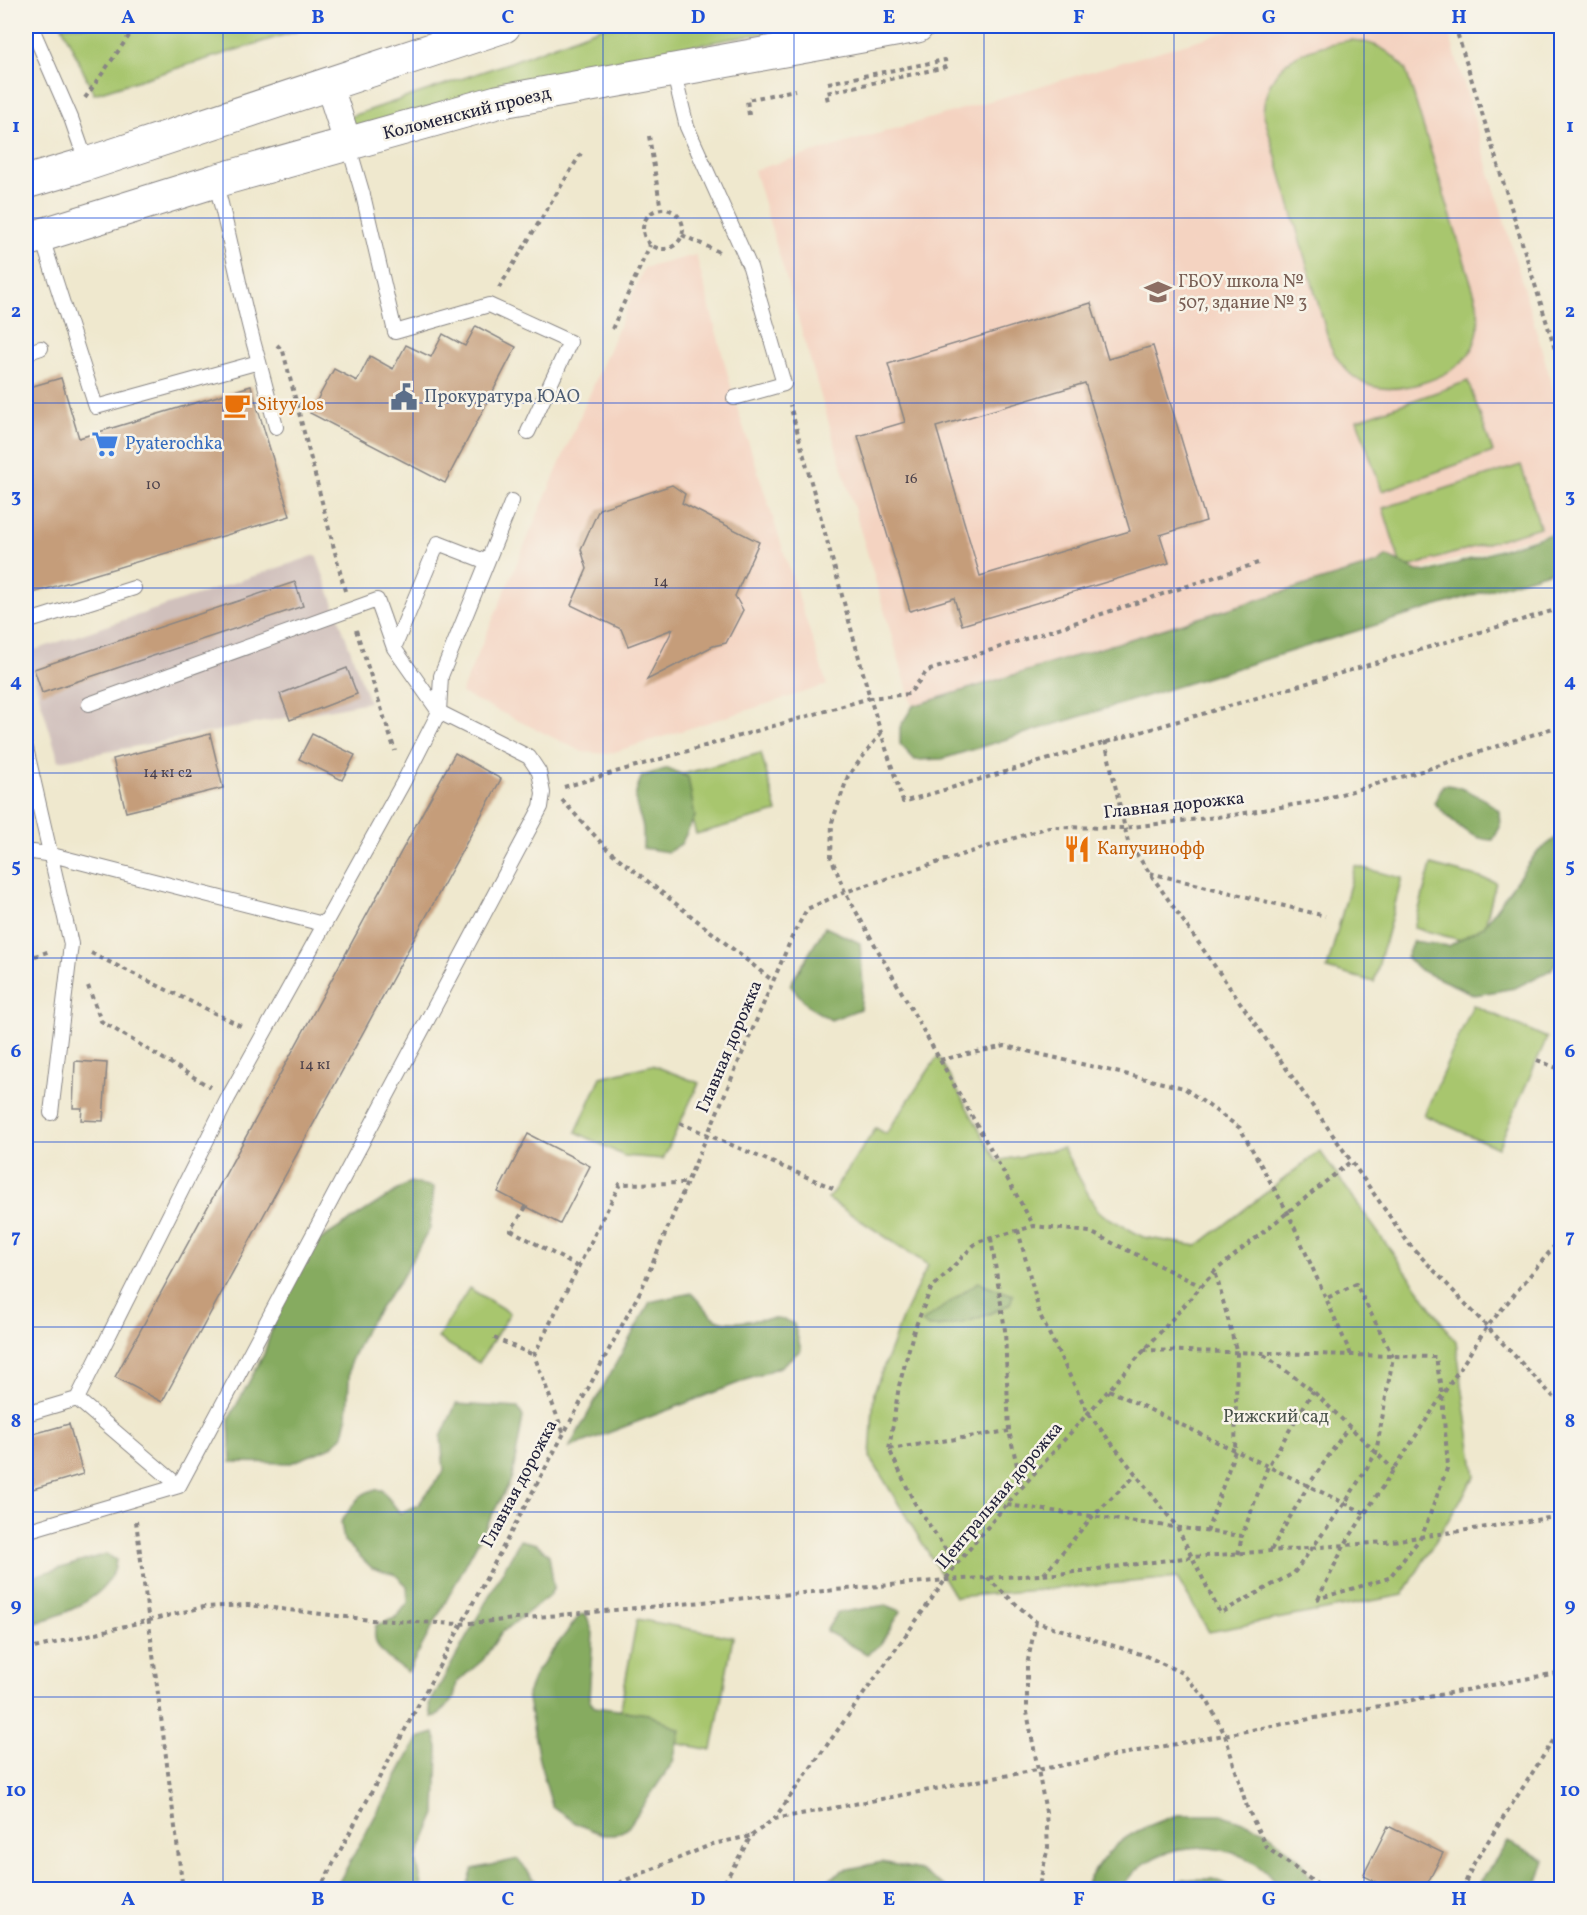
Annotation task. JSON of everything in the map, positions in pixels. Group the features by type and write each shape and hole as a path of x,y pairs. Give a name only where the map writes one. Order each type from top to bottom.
{"main road":[{"path":"26,182 87,164 504,26"},
{"name":"Коломенский проезд","path":"33,238 215,181 497,102 917,26"}],"street":[{"path":"329,85 348,144"}],"lane":[{"path":"31,26 71,118 87,164"},
{"path":"673,70 687,128 750,267 784,384 734,398"},
{"path":"348,144 363,195 395,332 489,305 570,342 528,432"},
{"path":"215,181 231,236 245,315 276,428"},
{"path":"33,238 96,407 259,362"},
{"path":"26,353 41,348"},
{"path":"26,1414 77,1399 228,1098 404,781 439,712 441,676 512,501"},
{"path":"394,648 438,543 487,562"},
{"path":"26,622 134,588"},
{"path":"26,1531 179,1486 548,792 529,757 439,712 394,648 377,600 89,704"},
{"path":"26,747 71,944 51,1113"},
{"path":"26,854 33,852 52,855 323,924"},
{"path":"77,1399 179,1486"}],"path":[{"path":"71,118 136,26"},
{"path":"1455,26 1562,372"},
{"path":"828,83 945,60 946,67 826,93 828,101"},
{"path":"749,115 747,100 795,90"},
{"path":"649,136 661,210"},
{"path":"514,263 583,150"},
{"path":"612,329 650,245 643,227 649,215 661,210 674,213 678,217 682,235"},
{"path":"682,235 750,267"},
{"path":"650,245 669,249 682,235"},
{"path":"283,351 350,611 404,781"},
{"path":"784,384 870,698 903,802 1562,608"},
{"path":"773,981 607,849 548,792 870,698 909,694 927,671 1258,563"},
{"name":"Главная дорожка","path":"319,1890 642,1288 792,937 807,909 845,892 1049,827 1123,828 1233,815 1317,801 1425,770 1562,725"},
{"path":"881,733 848,776 832,822 831,857 845,892 1034,1226"},
{"path":"1105,741 1123,828 1128,842 1149,873 1409,1244 1562,1406"},
{"path":"1149,873 1325,916"},
{"path":"26,959 71,944 262,1036"},
{"path":"71,944 101,1021 228,1098"},
{"path":"940,1060 1005,1046 1184,1088 1240,1128 1288,1213 1352,1357"},
{"path":"1537,1060 1562,1070"},
{"path":"680,1123 835,1190"},
{"name":"Центральная дорожка","path":"720,1890 752,1836 774,1819 956,1565 1006,1505 1215,1271 1350,1162"},
{"path":"534,1355 620,1184 687,1183"},
{"path":"526,1206 511,1230 578,1267"},
{"path":"956,1565 914,1502 889,1449 899,1386 911,1341 931,1289 977,1242 1034,1226 1090,1232 1201,1286"},
{"path":"1018,1230 1040,1316 1088,1413 1177,1527 1220,1613 1294,1573 1345,1503 1376,1453 1393,1357 1356,1284 1326,1298"},
{"path":"1143,1350 1352,1357 1436,1357 1442,1396 1448,1466 1422,1536 1389,1578 1317,1599 1345,1544 1394,1470 1442,1396 1487,1327 1562,1237"},
{"path":"992,1238 1005,1330 1009,1431 1022,1487"},
{"path":"1207,1532 1235,1451 1237,1353 1215,1271"},
{"path":"494,1338 534,1355 563,1433"},
{"path":"1263,1354 1313,1391 1394,1470"},
{"path":"1109,1390 1365,1513"},
{"path":"1238,1554 1242,1536 1268,1466 1313,1391"},
{"path":"1271,1551 1308,1486 1348,1426"},
{"path":"889,1449 1009,1431"},
{"path":"1043,1575 1093,1516 1136,1475"},
{"path":"134,1499 147,1621 183,1890"},
{"path":"1006,1505 1242,1536"},
{"path":"26,1650 204,1607 248,1605 371,1620 460,1624 946,1580 1043,1575 1192,1557 1422,1536 1562,1516"},
{"path":"987,1578 1036,1622 1144,1655 1182,1673 1208,1700 1225,1735 1247,1807 1266,1847 1325,1890"},
{"path":"1036,1622 1028,1665 1027,1712 1046,1812 1048,1847 1038,1890"},
{"path":"774,1819 1562,1672"},
{"path":"1462,1890 1474,1863 1562,1726"},
{"path":"602,1890 713,1845 752,1836"}],"shaded area":[{"name":"ГБОУ школа № 507, здание № 3","path":"1246,26 1447,26 1561,415 1561,529 916,718 754,170"},
{"path":"696,255 734,398 827,685 608,754 583,752 461,693 644,268"},
{"path":"316,555 369,702 59,761 26,653"}],"green space":[{"path":"62,26 313,26 94,94"},
{"path":"605,26 801,26 642,55 491,90 354,128 349,117 511,62"},
{"path":"1351,40 1375,45 1395,58 1406,70 1477,302 1478,332 1468,355 1460,364 1437,378 1407,387 1379,388 1367,385 1347,370 1330,345 1263,112 1266,94 1272,80 1291,59 1318,47"},
{"path":"1468,381 1493,452 1382,491 1357,420"},
{"path":"1521,465 1540,527 1402,569 1383,508"},
{"path":"1561,532 1561,568 942,759 915,760 900,744 900,727 913,706 1377,563 1387,556 1417,571 1429,572"},
{"path":"761,753 777,812 696,834 679,775"},
{"path":"668,768 688,777 695,817 681,844 668,852 643,848 643,826 636,800 642,776"},
{"path":"1443,785 1450,785 1472,793 1499,811 1500,827 1493,840 1468,833 1434,803"},
{"path":"1561,834 1561,955 1551,970 1515,988 1475,995 1420,970 1406,957 1413,941 1449,946 1484,926 1536,853"},
{"path":"1431,865 1496,882 1480,945 1414,928"},
{"path":"1355,866 1402,878 1374,982 1327,969"},
{"path":"825,927 860,943 863,985 860,1009 831,1020 809,1007 790,985"},
{"path":"1473,1005 1547,1038 1498,1148 1424,1115"},
{"name":"Рижский сад","path":"938,1056 997,1161 1063,1148 1098,1212 1143,1237 1197,1246 1320,1151 1456,1342 1475,1476 1403,1595 1209,1632 1177,1578 955,1597 870,1457 874,1392 904,1314 928,1265 828,1199 876,1128 886,1134"},
{"path":"652,1065 699,1083 663,1159 624,1156 576,1132 601,1077"},
{"path":"410,1182 434,1187 430,1228 401,1279 366,1328 350,1363 347,1417 343,1436 329,1448 291,1463 231,1462 229,1419 264,1354 275,1319 315,1243"},
{"path":"978,1282 1013,1295 1010,1304 961,1323 928,1327 922,1322"},
{"path":"469,1288 510,1313 479,1363 438,1338"},
{"path":"691,1293 710,1314 725,1322 775,1319 794,1324 801,1350 780,1367 569,1448 650,1302"},
{"path":"456,1404 518,1408 523,1417 512,1478 408,1672 383,1653 376,1641 375,1633 376,1625 395,1618 408,1603 407,1586 396,1575 372,1568 344,1541 341,1522 358,1499 375,1490 382,1490 400,1513 418,1505 444,1471 441,1437"},
{"path":"520,1540 537,1544 549,1555 554,1588 548,1597 501,1633 483,1660 457,1682 454,1698 439,1715 432,1717 429,1705"},
{"path":"106,1554 116,1560 113,1574 94,1596 67,1611 26,1626 26,1576 31,1577"},
{"path":"886,1605 901,1611 880,1645 867,1654 826,1631 837,1613"},
{"path":"586,1614 593,1633 589,1699 595,1707 648,1714 680,1730 673,1762 627,1829 614,1835 604,1835 577,1824 552,1806 539,1760 527,1694 536,1672 580,1615"},
{"path":"637,1619 733,1637 712,1750 616,1732"},
{"path":"434,1733 438,1747 436,1814 416,1859 423,1889 335,1889 418,1738"},
{"path":"1177,1815 1223,1815 1265,1830 1300,1860 1317,1889 1279,1889 1264,1871 1245,1858 1223,1850 1200,1847 1177,1850 1155,1858 1136,1871 1121,1889 1083,1889 1102,1860 1121,1841"},
{"path":"1508,1842 1545,1860 1536,1889 1478,1889 1480,1882"},
{"path":"518,1859 542,1889 466,1889 473,1869"},
{"path":"882,1862 920,1870 949,1889 814,1889 843,1870"},
{"path":"1184,1879 1214,1879 1236,1889 1163,1889"}],"building":[{"path":"1091,303 1108,359 1153,346 1206,521 1160,535 1169,563 1120,578 962,625 954,598 910,611 858,436 905,422 888,364","holes":["1085,383 1130,531 980,576 936,427"]},
{"name":"Прокуратура ЮАО","path":"476,326 516,347 445,483 310,413 334,369 357,381 370,356 393,369 406,345 431,357 443,334 465,346"},
{"path":"61,378 79,438 251,386 290,516 26,595 26,388"},
{"path":"672,485 685,494 682,503 759,542 735,596 743,610 726,643 713,646 647,680 673,629 628,646 621,629 571,605 587,569 581,549 599,509"},
{"path":"295,582 303,606 42,693 34,669"},
{"path":"347,668 357,694 290,720 280,694"},
{"path":"210,734 223,788 126,812 113,759"},
{"path":"312,734 355,755 342,780 299,759"},
{"path":"455,753 501,779 162,1402 115,1377"},
{"path":"75,1061 107,1063 103,1121 81,1120 82,1108 73,1108"},
{"path":"528,1134 590,1166 560,1224 498,1192"},
{"path":"69,1424 83,1474 26,1491 26,1436"},
{"path":"1388,1826 1443,1853 1424,1890 1392,1890 1363,1876"}],"place":[{"name":"ГБОУ школа № 507, здание № 3","path":"1158,292"},
{"name":"Прокуратура ЮАО","path":"404,397"},
{"name":"Sityy los","path":"237,405"},
{"name":"Pyaterochka","path":"105,444"},
{"name":"Капучинофф","path":"1077,849"}]}
